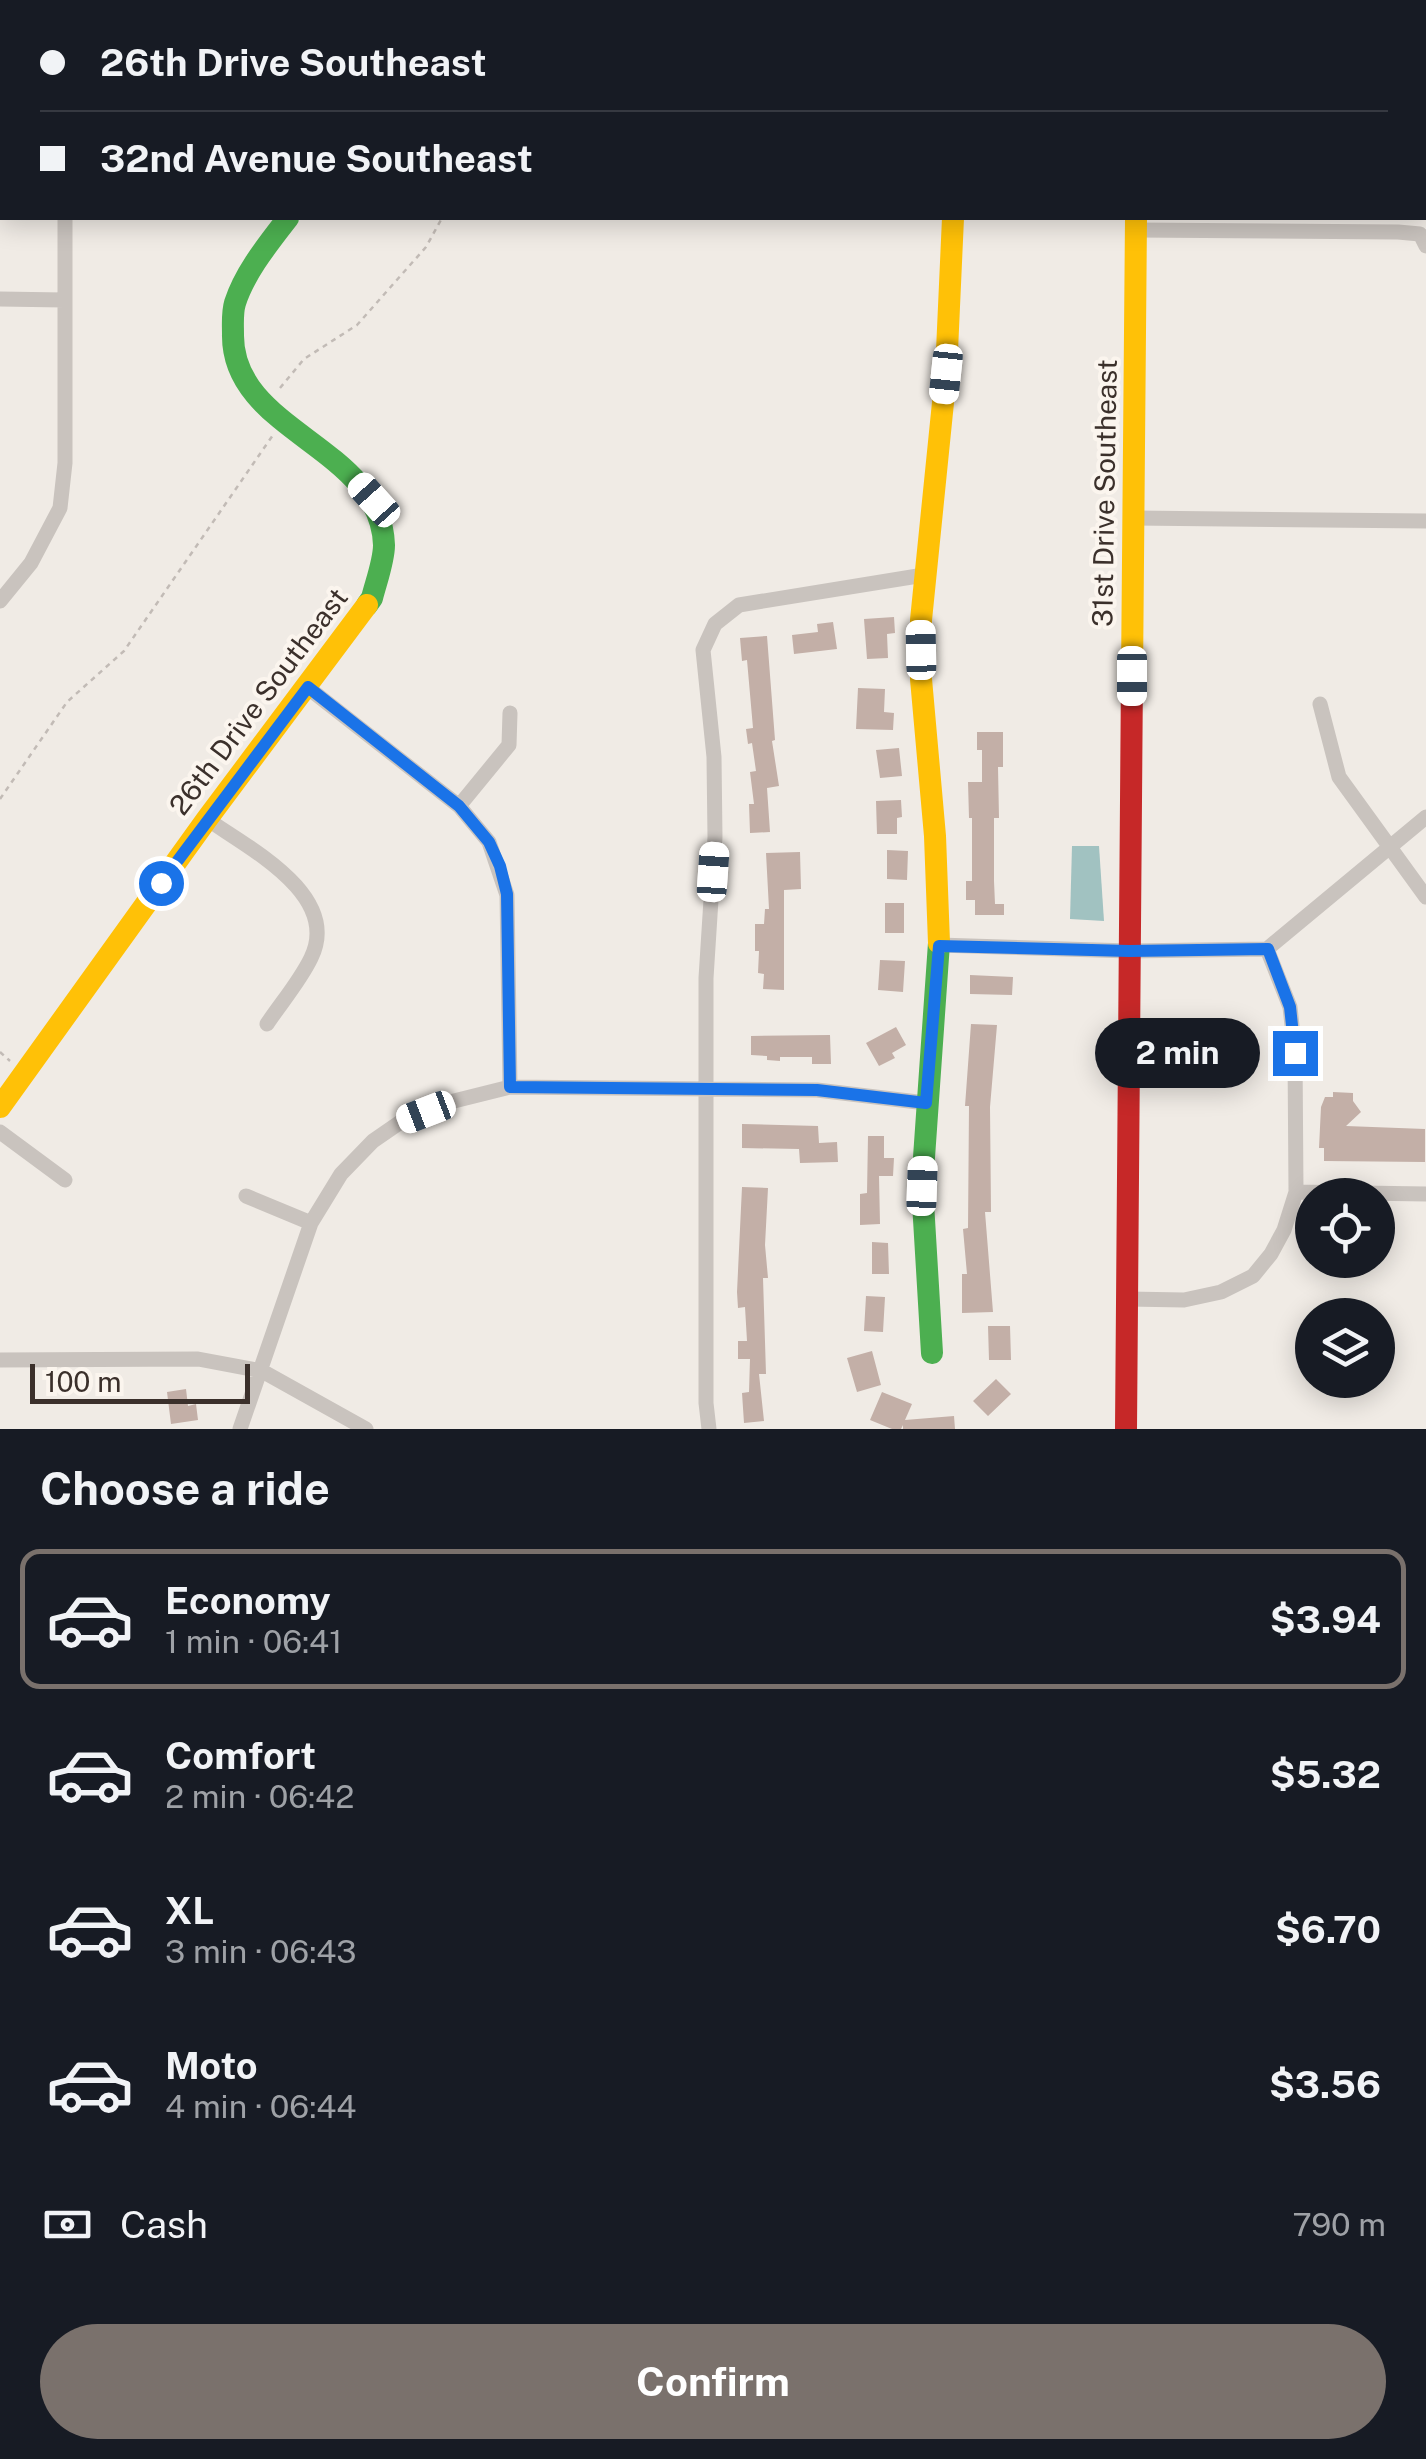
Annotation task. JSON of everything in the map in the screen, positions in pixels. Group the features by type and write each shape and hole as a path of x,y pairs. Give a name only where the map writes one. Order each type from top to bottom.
{"street":[{"path":"0,602 30,564 60,508 65,463 65,220"},
{"path":"280,220 233,310 232,338 237,365 250,388 284,422"},
{"path":"932,1353 922,1186 939,946 935,836 921,679 924,575 946,374 953,220"},
{"path":"1136,224 1398,232 1420,234 1426,246"},
{"name":"31st Drive Southeast","path":"1126,1429 1136,224"},
{"path":"0,299 64,300"},
{"name":"26th Drive Southeast","path":"0,1107 372,598 383,572 382,526 374,500 346,468 284,422"},
{"path":"1134,518 1426,521"},
{"path":"709,1429 706,978 715,836 714,758 702,650 715,624 739,605 924,575"},
{"path":"308,687 459,806 489,842 507,894 510,1087"},
{"path":"1320,704 1340,777 1426,897"},
{"path":"459,806 508,746 510,713"},
{"path":"939,946 1129,951 1268,949 1426,817"},
{"path":"207,819 294,882 311,906 316,929 313,955 267,1024"},
{"path":"1268,949 1290,1007 1295,1053 1296,1178"},
{"path":"240,1429 311,1224 341,1174 373,1141 402,1121 450,1102 510,1087 817,1090 926,1103"},
{"path":"0,1132 65,1180"},
{"path":"1395,1194 1426,1194"},
{"path":"1128,1299 1184,1300 1222,1292 1253,1276 1284,1230 1295,1195"},
{"path":"246,1196 311,1224"},
{"path":"0,1360 198,1358 262,1371 366,1429"}],"path":[{"path":"266,405 304,359 356,325 426,247 441,220"},
{"path":"0,798 67,702 124,652 254,459 284,422"}],"water":[{"path":"1072,846 1099,846 1104,921 1070,919"}],"building":[{"path":"894,617 895,633 887,634 888,658 867,659 864,619"},
{"path":"833,622 837,649 794,654 792,635 818,632 817,624"},
{"path":"767,636 775,740 772,741 779,786 767,788 770,832 750,833 749,804 754,804 750,772 756,771 746,729 753,728 747,660 742,661 740,638"},
{"path":"858,688 885,689 884,712 894,713 893,730 856,729"},
{"path":"977,732 1003,732 1003,767 998,767 999,818 994,818 994,881 995,904 1004,904 1004,915 975,915 975,900 966,900 966,881 972,881 968,782 982,782 982,750 977,750"},
{"path":"899,748 902,776 880,778 876,750"},
{"path":"901,800 897,834 877,834 876,801"},
{"path":"887,850 908,851 907,880 887,879"},
{"path":"800,852 801,889 784,890 784,990 763,989 764,974 758,973 759,951 755,951 755,924 764,924 765,909 769,909 766,853"},
{"path":"885,903 904,903 904,933 885,933"},
{"path":"880,960 905,961 903,992 878,990"},
{"path":"970,975 1013,977 1012,995 970,994"},
{"path":"971,1024 997,1025 990,1107 991,1212 985,1212 993,1312 962,1313 962,1274 967,1274 963,1229 968,1228 969,1106 965,1106"},
{"path":"896,1027 906,1045 892,1053 895,1058 879,1066 866,1043"},
{"path":"830,1035 831,1064 812,1064 812,1057 780,1057 780,1061 751,1055 751,1036"},
{"path":"1333,1092 1353,1093 1353,1101 1361,1112 1346,1126 1425,1129 1425,1162 1324,1161 1324,1148 1319,1148 1321,1107 1325,1097 1333,1097"},
{"path":"742,1124 818,1126 819,1143 837,1142 838,1162 800,1163 799,1149 742,1148"},
{"path":"868,1136 884,1136 884,1158 894,1158 893,1176 879,1176 880,1224 860,1225 860,1194 867,1193"},
{"path":"742,1187 768,1188 768,1278 763,1278 766,1374 759,1374 764,1421 744,1423 742,1393 749,1392 750,1359 738,1359 738,1341 747,1341 745,1307 738,1308 737,1292"},
{"path":"872,1242 888,1243 889,1274 872,1274"},
{"path":"866,1296 885,1297 883,1332 864,1331"},
{"path":"988,1326 1010,1326 1011,1360 989,1360"},
{"path":"872,1351 881,1385 857,1392 847,1358"},
{"path":"996,1379 1011,1394 988,1416 973,1401"},
{"path":"186,1389 188,1406 196,1404 198,1420 171,1424 167,1392"},
{"path":"882,1392 912,1404 905,1420 954,1416 955,1429 903,1429 903,1425 901,1429 892,1429 870,1420"}],"traffic: fast":[{"path":"286,220 251,269 235,303 233,334 239,367 255,394 359,484 377,512 384,551 367,605"},
{"path":"932,1353 922,1186 939,943"}],"traffic: slow":[{"path":"939,943 935,836 921,679 921,620 946,373 953,220"},
{"path":"1132,675 1136,220"},
{"path":"0,1107 367,605"}],"traffic: jam":[{"path":"1126,1429 1132,675"}],"route":[{"path":"161,883 308,687 459,806 489,842 507,894 510,1087 817,1090 926,1103 939,946 1129,951 1268,949 1290,1007 1295,1053"}]}
